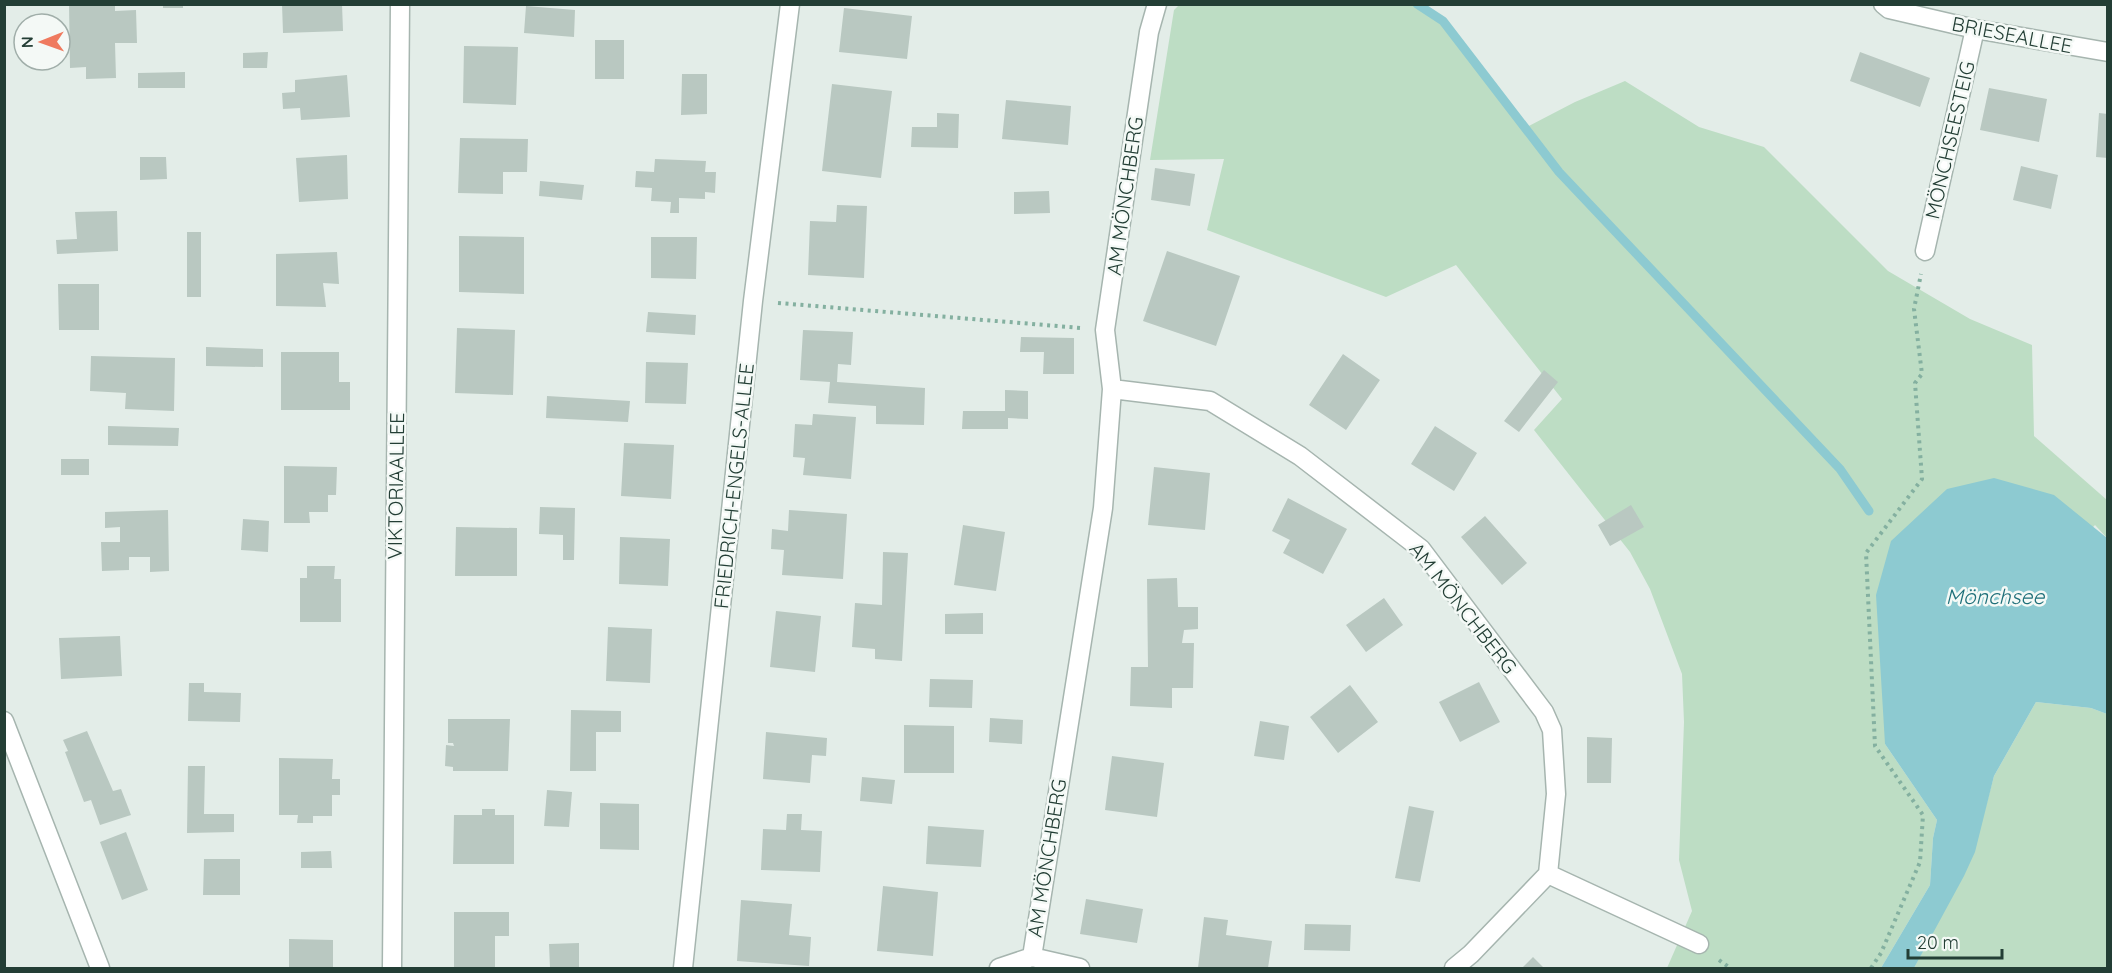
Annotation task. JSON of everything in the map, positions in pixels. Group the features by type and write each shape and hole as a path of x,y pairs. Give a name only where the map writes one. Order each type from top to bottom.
{"street":[{"name":"VIKTORIAALLEE","path":"392,969 400,4"},
{"name":"FRIEDRICH-ENGELS-ALLEE","path":"683,969 753,301 790,4"},
{"name":"AM MÖNCHBERG","path":"1080,969 1032,957 1103,508 1112,390 1106,330 1149,32 1157,4"},
{"name":"BRIESEALLEE","path":"1882,4 1889,9 1975,29 2108,52"},
{"name":"MÖNCHSEESTEIG","path":"1925,251 1975,29"},
{"name":"AM MÖNCHBERG","path":"1112,390 1210,401 1300,456 1421,549 1544,712 1552,730 1556,794 1548,874"},
{"path":"4,721 100,969"},
{"path":"1454,969 1548,874 1699,944"},
{"path":"999,969 1032,957"}],"path":[{"path":"1871,969 1881,953 1920,862 1923,815 1875,746 1866,554 1922,479 1915,382 1922,374 1914,309 1925,251"},
{"path":"753,301 1106,330"}],"green space":[{"path":"1179,5 1417,5 1443,21 1525,128 1575,102 1625,81 1699,127 1764,147 1888,271 1970,319 2032,345 2034,436 2107,500 2107,538 2095,525 1885,744 1937,820 1933,838 1930,885 1881,968 1667,968 1692,911 1679,860 1684,722 1682,674 1650,589 1630,552 1534,430 1562,399 1456,265 1386,297 1207,230 1224,159 1150,160 1174,10"},
{"path":"2036,702 2091,708 2107,714 2107,968 1914,968 1975,847 1994,776"}],"water":[{"name":"Mönchsee","path":"1994,478 2054,495 2107,538 2107,714 2091,708 2036,702 1994,776 1975,852 1914,968 1881,968 1930,885 1933,838 1937,820 1885,744 1876,595 1891,541 1947,489"}],"building":[{"path":"69,4 115,4 115,11 136,10 137,43 115,43 116,78 86,79 86,67 72,68 72,12 69,12"},
{"path":"163,4 183,4 183,8 163,8"},
{"path":"282,4 342,4 343,31 283,33"},
{"path":"526,6 575,10 574,37 524,33"},
{"path":"844,8 912,16 907,59 839,52"},
{"path":"595,40 624,40 624,79 595,79"},
{"path":"464,46 518,47 516,105 463,103"},
{"path":"268,52 267,68 243,68 243,53"},
{"path":"1860,52 1930,78 1920,107 1850,81"},
{"path":"185,72 185,88 138,88 138,73"},
{"path":"682,74 707,74 707,114 681,115"},
{"path":"347,75 350,117 301,120 300,108 283,109 282,93 295,92 295,80"},
{"path":"832,84 892,91 881,178 822,171"},
{"path":"1989,88 2047,99 2039,142 1980,130"},
{"path":"1006,100 1071,106 1068,145 1002,139"},
{"path":"937,113 959,114 958,148 911,147 912,127 937,127"},
{"path":"2099,113 2108,114 2108,158 2096,157"},
{"path":"460,138 528,139 527,172 503,172 503,194 458,193"},
{"path":"347,155 348,199 299,202 296,158"},
{"path":"140,157 166,157 167,179 140,180"},
{"path":"655,159 706,161 705,172 716,172 715,193 705,192 705,199 679,198 679,213 670,213 671,202 651,201 652,188 635,187 636,171 654,172"},
{"path":"2021,166 2058,175 2051,209 2013,200"},
{"path":"1155,168 1195,174 1190,206 1151,200"},
{"path":"540,181 584,185 582,200 539,196"},
{"path":"1049,191 1050,213 1014,214 1014,192"},
{"path":"837,205 867,206 864,278 808,275 810,221 836,222"},
{"path":"117,211 118,251 57,254 56,240 77,239 75,212"},
{"path":"187,232 201,232 201,297 187,297"},
{"path":"459,236 524,237 524,294 459,292"},
{"path":"651,237 697,237 696,279 651,278"},
{"path":"1167,251 1240,276 1216,346 1143,321"},
{"path":"337,252 339,284 323,283 326,307 276,306 276,254"},
{"path":"58,284 99,284 99,330 59,330"},
{"path":"648,312 696,315 695,335 646,332"},
{"path":"457,328 515,330 513,395 455,393"},
{"path":"803,330 853,332 851,365 838,364 837,382 925,388 924,425 876,424 876,406 828,403 830,382 800,380"},
{"path":"1021,337 1074,338 1074,374 1043,374 1044,352 1020,352"},
{"path":"206,347 263,349 263,367 206,366"},
{"path":"281,352 339,352 339,382 350,382 350,410 281,410"},
{"path":"1343,354 1380,380 1346,430 1309,405"},
{"path":"91,356 175,358 174,411 125,409 126,393 90,391"},
{"path":"646,362 688,363 686,404 645,403"},
{"path":"1544,370 1558,382 1519,432 1504,421"},
{"path":"1005,390 1028,391 1028,419 1008,418 1008,429 962,429 963,411 1005,411"},
{"path":"547,396 630,401 628,422 546,418"},
{"path":"813,414 856,417 851,479 803,475 805,458 793,457 795,424 812,425"},
{"path":"108,426 179,428 178,446 108,445"},
{"path":"1435,426 1477,453 1454,491 1411,464"},
{"path":"624,443 674,445 671,499 621,496"},
{"path":"61,459 89,459 89,475 61,475"},
{"path":"284,466 337,467 336,495 328,495 328,512 309,512 310,523 284,523"},
{"path":"1154,467 1210,473 1205,530 1148,525"},
{"path":"1288,498 1347,529 1323,574 1283,553 1290,540 1272,531"},
{"path":"1631,505 1644,527 1610,546 1598,525"},
{"path":"540,507 575,508 574,560 563,560 563,535 539,534"},
{"path":"168,510 169,571 150,572 150,557 129,557 129,570 102,571 101,542 120,542 120,527 105,528 105,512"},
{"path":"789,510 847,514 843,579 782,575 784,550 771,549 772,529 788,531"},
{"path":"1485,516 1527,563 1502,585 1461,537"},
{"path":"243,519 269,521 268,552 241,550"},
{"path":"963,525 1005,532 996,591 954,585"},
{"path":"456,527 517,528 517,576 455,576"},
{"path":"620,537 670,539 668,586 619,584"},
{"path":"883,552 908,553 902,661 875,659 875,649 852,647 855,603 882,605"},
{"path":"307,566 335,566 334,579 341,579 341,622 300,622 300,578 307,578"},
{"path":"1177,578 1178,607 1198,607 1198,629 1184,630 1182,643 1194,643 1193,688 1172,688 1172,708 1130,706 1131,667 1148,667 1147,579"},
{"path":"1384,598 1403,625 1366,652 1346,625"},
{"path":"776,611 821,616 815,672 770,667"},
{"path":"983,613 983,634 945,634 945,614"},
{"path":"608,627 652,629 650,683 606,681"},
{"path":"120,636 122,676 61,679 59,638"},
{"path":"930,679 973,680 972,708 929,707"},
{"path":"1479,682 1500,722 1460,742 1439,702"},
{"path":"189,683 204,683 204,692 241,693 240,722 188,721"},
{"path":"1350,685 1378,722 1338,753 1310,717"},
{"path":"571,710 621,711 621,732 596,732 596,771 570,771"},
{"path":"990,718 1023,720 1022,744 989,742"},
{"path":"448,719 510,719 508,771 453,771 453,767 445,766 446,745 454,746 453,743 448,743"},
{"path":"1260,721 1289,726 1284,760 1254,756"},
{"path":"904,725 954,726 954,773 904,773"},
{"path":"87,731 113,791 121,789 131,815 100,825 91,800 84,802 65,752 68,751 63,740"},
{"path":"766,732 827,738 826,756 812,755 810,783 763,779"},
{"path":"1587,737 1612,738 1611,783 1587,783"},
{"path":"1112,756 1164,763 1157,817 1105,810"},
{"path":"279,758 333,759 332,779 340,779 340,795 332,795 332,816 313,816 313,823 297,823 298,815 279,815"},
{"path":"188,766 205,766 204,814 234,814 234,832 187,833"},
{"path":"862,777 895,780 892,804 860,801"},
{"path":"547,790 572,792 569,827 544,826"},
{"path":"600,803 639,804 639,850 600,849"},
{"path":"1409,806 1434,811 1420,882 1395,878"},
{"path":"482,809 495,809 495,815 514,815 514,864 453,864 454,815 482,815"},
{"path":"787,814 802,814 801,830 822,831 820,872 761,870 763,829 786,830"},
{"path":"928,826 984,830 981,867 926,864"},
{"path":"126,832 148,890 122,900 100,842"},
{"path":"331,851 332,868 301,868 301,852"},
{"path":"204,859 240,859 240,895 203,895"},
{"path":"883,886 938,892 933,956 877,951"},
{"path":"1086,899 1143,909 1137,943 1080,934"},
{"path":"741,900 792,904 789,935 811,937 809,966 737,961"},
{"path":"454,912 509,912 509,936 495,936 495,968 454,968"},
{"path":"1204,917 1228,920 1226,935 1272,941 1268,968 1198,968"},
{"path":"1305,924 1351,925 1350,951 1304,950"},
{"path":"289,939 333,940 333,968 289,968"},
{"path":"579,943 579,968 550,968 549,944"},
{"path":"1533,957 1544,968 1522,968"}],"waterway":[{"path":"1417,4 1443,21 1559,172 1840,469 1869,511"}]}
